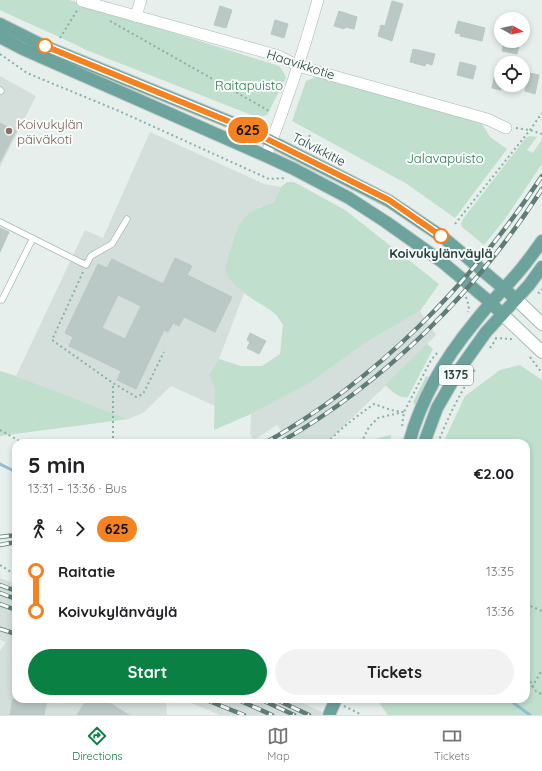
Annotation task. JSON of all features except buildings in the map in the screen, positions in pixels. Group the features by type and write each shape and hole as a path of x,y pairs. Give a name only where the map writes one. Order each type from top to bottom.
{"main road":[{"name":"Talvikkitie","path":"0,24 38,43 245,128 389,200 444,238 516,299"},
{"path":"0,37 51,62 266,156 348,198 386,222 441,261 491,303 542,352"},
{"path":"410,439 412,431 436,378 455,347 474,322 525,265 542,241"},
{"name":"1375","path":"425,439 437,408 455,376 486,332 529,285 542,267"},
{"path":"516,299 542,324"},
{"path":"329,715 334,703"}],"street":[{"path":"136,16 141,0"},
{"path":"266,156 282,110 292,89 318,0"},
{"name":"Haavikkotie","path":"82,1 279,56 298,66 486,119 506,128"}],"lane":[{"path":"0,222 86,265 90,256 112,244 127,219"},
{"path":"0,300 2,300 33,238"}],"path":[{"path":"60,38 82,1"},
{"path":"106,18 272,113"},
{"path":"0,54 27,73 119,111 269,179 290,178"},
{"path":"455,224 542,113"},
{"path":"506,128 530,130 542,134"},
{"path":"86,265 52,340 113,383 136,397 143,394 164,352"},
{"path":"539,293 542,289"},
{"path":"462,293 467,298 469,306 467,317 474,322"},
{"path":"486,332 496,339 511,339 515,343"},
{"path":"486,352 496,339"},
{"path":"529,356 542,373"},
{"path":"439,439 445,423 455,403 477,366"},
{"path":"113,383 113,439"},
{"path":"331,439 359,414 374,404 391,410 404,412 378,418 369,427 362,439"},
{"path":"0,430 16,439"},
{"path":"0,565 12,573"},
{"path":"530,606 542,611"},
{"path":"532,687 542,670"},
{"path":"530,680 532,687 538,693 542,694"}],"shaded area":[{"name":"Koivukylän päiväkoti","path":"0,76 36,96 0,167"},
{"path":"150,132 264,184 281,187 274,202 260,207 247,215 233,240 225,267 239,289 244,293 219,359 209,373 215,389 215,406 171,386 143,413 128,419 16,376 85,230 103,238"},
{"path":"420,311 436,335 330,439 287,439 277,425 253,439 250,434 251,414 310,383 365,343"},
{"path":"0,578 12,582 12,703 166,703 167,715 0,715 0,651 6,642 0,640"},
{"path":"191,703 302,703 329,715 220,715"}],"green space":[{"name":"Raitapuisto","path":"0,0 69,0 279,66 286,78 267,115 259,118 86,50 0,10"},
{"name":"Jalavapuisto","path":"316,77 481,122 490,137 507,149 455,218 407,184 292,121 306,81"},
{"path":"529,136 537,137 527,150 533,153 542,139 542,164 505,219 484,245 462,227 461,224 463,219 525,139"},
{"path":"287,182 294,182 345,210 439,284 420,311 365,343 310,383 251,414 214,430 215,389 209,374 219,359 241,366 262,366 280,354 283,325 278,317 238,288 227,275 225,267 233,240 242,221 252,211 274,202 281,187"},
{"path":"427,344 433,349 408,397 402,397 396,394 385,385"},
{"path":"520,365 542,380 542,715 388,715 379,703 530,703 530,439 445,439 465,396 500,370"},
{"path":"0,371 16,376 128,419 0,436"},
{"path":"426,376 428,377 425,394 417,405 415,405 413,402"},
{"path":"391,435 390,439 375,439"}],"waterway":[{"path":"0,464 12,470"},
{"path":"514,703 530,715"}],"railway":[{"path":"272,439 306,418 346,389 384,359 419,326 453,291 485,254 542,176"},
{"path":"286,439 318,419 356,392 392,363 426,332 458,299 488,264 542,189"},
{"path":"0,537 12,536"},
{"path":"0,545 12,543"},
{"path":"0,585 12,590"},
{"path":"0,593 12,598"},
{"path":"0,604 12,608"},
{"path":"0,629 12,633"},
{"path":"214,703 244,715"},
{"path":"245,703 272,715"},
{"path":"268,703 294,715"},
{"path":"284,703 309,715"}],"bus line":[{"name":"625","path":"45,46 245,128 389,200 441,236"}],"place":[{"name":"Koivukylän päiväkoti","path":"9,131"},
{"name":"Koivukylänväylä","path":"441,236"}]}
